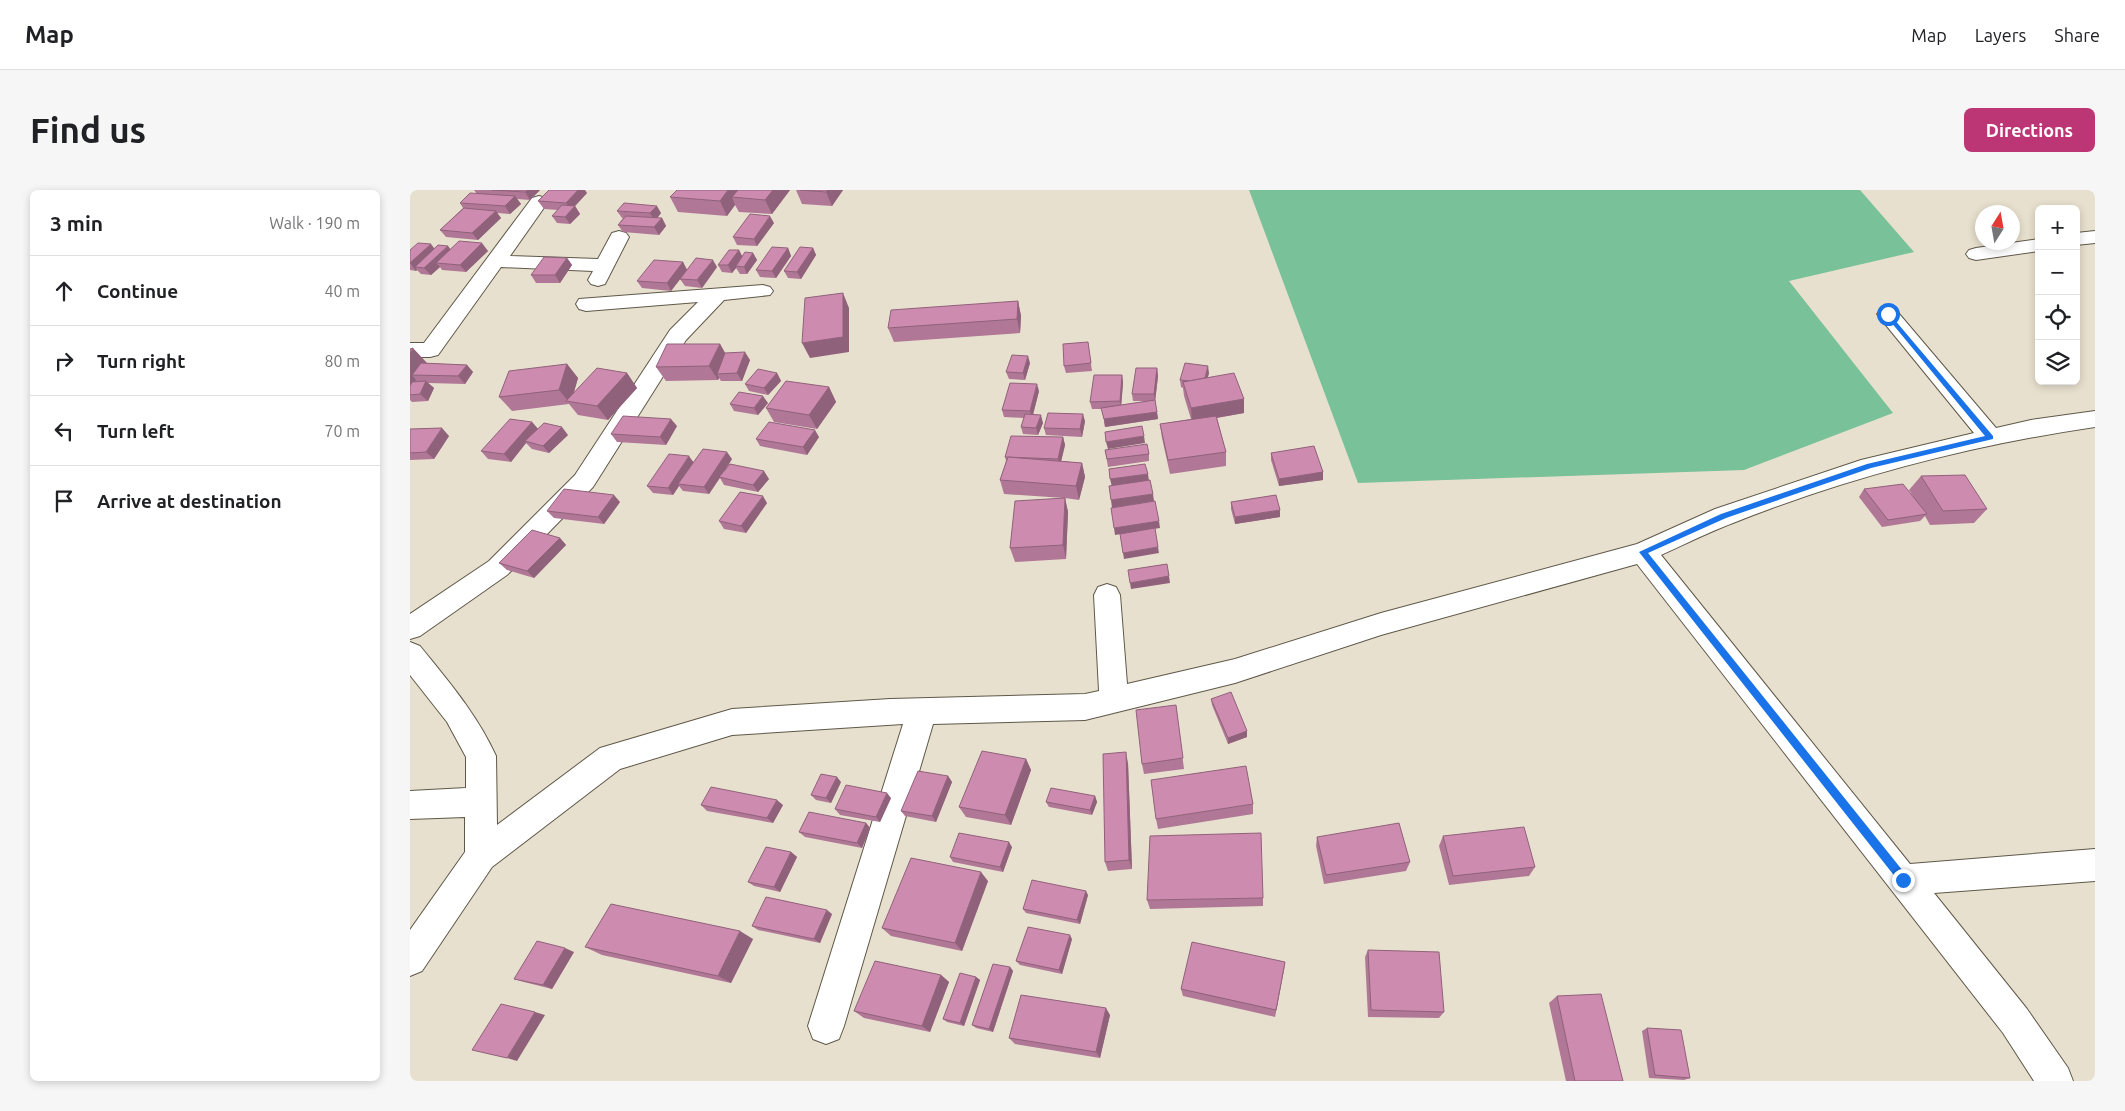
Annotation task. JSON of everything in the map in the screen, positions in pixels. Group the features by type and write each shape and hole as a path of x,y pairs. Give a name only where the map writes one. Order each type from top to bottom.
{"street":[{"path":"410,350 430,350 539,202"},
{"path":"619,237 586,304 763,291"},
{"path":"2080,239 2095,237"},
{"path":"1976,254 2035,246"},
{"path":"496,261 605,265"},
{"path":"410,628 498,568 584,481 678,335 717,295"},
{"path":"1888,314 1990,438"},
{"path":"410,960 481,856 610,758 732,722 922,711 1085,707 1235,671 1381,624 1643,552 1724,516 1870,466 2030,428 2095,419"},
{"path":"1643,552 2016,1021 2055,1081"},
{"path":"1107,595 1114,700"},
{"path":"410,654 457,713 481,756 481,856"},
{"path":"826,1026 922,711"},
{"path":"410,805 482,802"},
{"path":"1903,880 2095,865"}],"green space":[{"path":"1249,190 1860,190 1914,252 1789,281 1893,413 1744,470 1358,483"}],"building":[{"path":"492,190 528,190 525,192"},
{"path":"549,190 578,190 566,203 538,201"},
{"path":"677,190 728,190 720,201 670,197"},
{"path":"738,190 773,190 765,200 732,197"},
{"path":"800,190 828,190 826,192"},
{"path":"470,193 515,196 505,206 460,203"},
{"path":"624,203 657,206 650,213 617,211"},
{"path":"562,205 575,206 565,217 552,216"},
{"path":"464,208 496,211 472,233 440,230"},
{"path":"750,214 770,216 754,239 733,237"},
{"path":"626,216 662,218 654,227 618,225"},
{"path":"459,241 482,243 460,265 436,263"},
{"path":"418,243 431,244 410,263 410,250"},
{"path":"438,245 448,246 424,268 415,267"},
{"path":"772,247 788,248 772,271 756,270"},
{"path":"800,247 813,248 797,272 784,271"},
{"path":"729,250 739,250 728,265 718,265"},
{"path":"745,252 753,253 744,267 736,266"},
{"path":"544,257 567,258 555,275 531,275"},
{"path":"696,258 713,260 697,280 680,279"},
{"path":"654,260 683,262 667,283 637,281"},
{"path":"843,293 843,337 802,343 805,298"},
{"path":"1018,301 1017,319 888,328 891,310"},
{"path":"1088,342 1091,363 1064,366 1063,344"},
{"path":"667,344 720,344 709,366 656,367"},
{"path":"745,352 737,373 717,374 725,353"},
{"path":"1012,355 1028,356 1023,373 1006,372"},
{"path":"421,363 467,365 458,376 412,375"},
{"path":"1185,363 1208,366 1205,378 1189,381 1180,380"},
{"path":"567,364 559,390 499,397 509,371"},
{"path":"597,368 627,373 597,406 566,401"},
{"path":"1136,368 1157,368 1154,394 1132,394"},
{"path":"758,369 777,373 764,388 745,384"},
{"path":"1234,373 1244,399 1191,408 1183,382"},
{"path":"1094,375 1122,375 1120,401 1090,402"},
{"path":"426,381 420,394 410,395 412,382"},
{"path":"786,381 829,387 809,415 766,408"},
{"path":"1010,383 1037,384 1030,411 1002,410"},
{"path":"739,392 763,396 754,408 730,404"},
{"path":"1155,400 1157,412 1104,419 1101,408"},
{"path":"1048,413 1083,414 1080,429 1044,428"},
{"path":"1025,414 1041,415 1036,428 1021,427"},
{"path":"623,416 671,419 660,437 611,434"},
{"path":"1216,416 1226,452 1168,460 1160,424"},
{"path":"510,419 532,422 504,454 481,451"},
{"path":"769,422 815,430 803,447 756,439"},
{"path":"544,423 562,427 543,446 525,441"},
{"path":"1142,426 1144,436 1106,442 1105,432"},
{"path":"442,428 426,452 410,453 410,429"},
{"path":"1011,436 1063,437 1058,459 1005,457"},
{"path":"1147,444 1149,454 1107,459 1105,450"},
{"path":"1314,446 1323,472 1279,479 1271,453"},
{"path":"703,449 727,452 704,487 678,484"},
{"path":"669,454 689,456 668,488 647,486"},
{"path":"1008,457 1082,463 1076,486 1000,480"},
{"path":"730,464 764,471 753,485 719,477"},
{"path":"1145,464 1148,474 1110,479 1109,469"},
{"path":"1965,475 1987,509 1943,511 1921,476"},
{"path":"1150,480 1153,494 1111,500 1109,486"},
{"path":"1903,484 1927,514 1888,520 1864,489"},
{"path":"564,489 614,495 598,517 547,511"},
{"path":"740,492 763,496 741,526 719,521"},
{"path":"1276,495 1280,510 1235,517 1231,502"},
{"path":"1065,498 1063,545 1010,548 1015,501"},
{"path":"1155,501 1159,521 1114,528 1111,508"},
{"path":"1155,528 1158,547 1123,553 1120,534"},
{"path":"532,530 560,538 527,571 499,563"},
{"path":"1167,564 1169,576 1130,583 1128,570"},
{"path":"1231,692 1247,731 1228,738 1211,699"},
{"path":"1176,705 1183,758 1142,764 1136,710"},
{"path":"982,751 1026,759 1005,815 959,807"},
{"path":"1126,752 1129,860 1105,862 1103,754"},
{"path":"1246,766 1253,804 1156,819 1151,780"},
{"path":"918,771 948,776 932,816 901,811"},
{"path":"821,774 837,777 826,798 811,795"},
{"path":"846,785 887,793 876,817 835,809"},
{"path":"711,787 777,800 767,818 701,805"},
{"path":"1051,788 1095,796 1090,810 1046,802"},
{"path":"809,812 866,823 857,843 799,832"},
{"path":"1399,823 1410,862 1326,875 1317,837"},
{"path":"1524,827 1535,867 1453,876 1443,836"},
{"path":"959,833 1009,842 1000,867 950,857"},
{"path":"1261,833 1263,898 1147,900 1150,836"},
{"path":"766,847 791,852 774,887 748,882"},
{"path":"911,858 981,872 955,943 882,928"},
{"path":"1032,880 1086,891 1077,920 1023,909"},
{"path":"766,897 827,910 814,939 752,926"},
{"path":"611,904 740,931 718,976 585,947"},
{"path":"1028,927 1070,935 1059,970 1016,961"},
{"path":"537,941 565,948 543,985 514,979"},
{"path":"1192,942 1285,962 1276,1010 1181,989"},
{"path":"1368,950 1439,952 1444,1012 1371,1010"},
{"path":"875,961 941,975 922,1026 854,1011"},
{"path":"993,964 1010,967 989,1029 972,1025"},
{"path":"960,973 976,977 960,1023 943,1019"},
{"path":"1601,994 1623,1081 1575,1081 1557,996"},
{"path":"1021,995 1106,1008 1096,1052 1009,1038"},
{"path":"501,1004 535,1012 507,1058 472,1050"},
{"path":"1647,1028 1681,1030 1690,1078 1655,1075"}],"route":[{"path":"1888,314 1990,438 1870,466 1724,516 1643,552 1903,880"}]}
